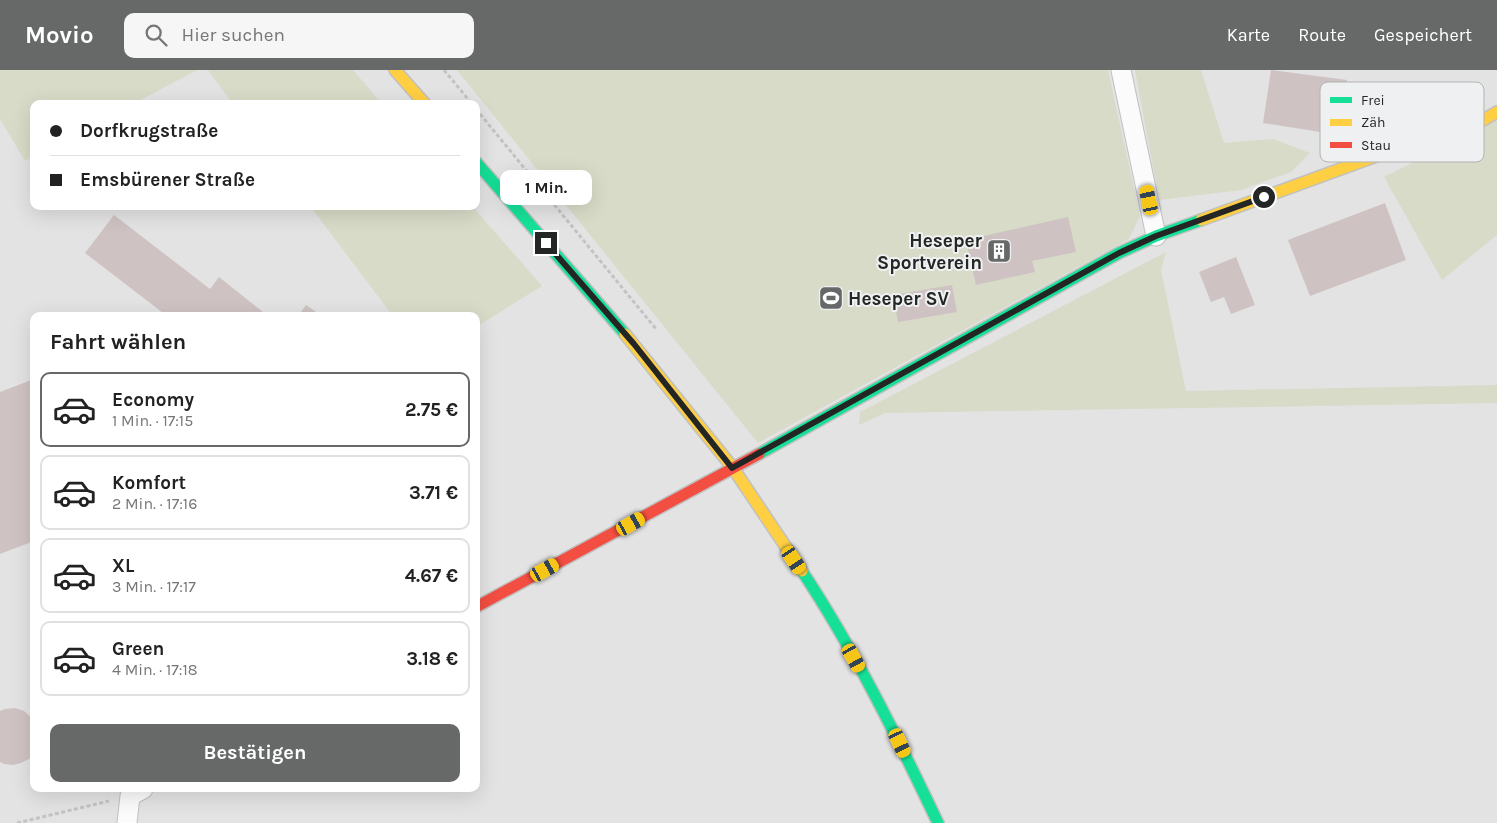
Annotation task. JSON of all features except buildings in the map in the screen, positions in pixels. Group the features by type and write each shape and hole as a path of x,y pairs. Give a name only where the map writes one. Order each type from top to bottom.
{"street":[{"path":"395,70 421,100"},
{"path":"1121,70 1156,236"},
{"path":"1484,120 1497,112"},
{"path":"480,605 732,468 1119,253 1156,236 1360,162"},
{"path":"480,167 634,344 732,468 825,606 892,727 938,823"},
{"path":"127,823 136,792"}],"path":[{"path":"444,70 469,100"},
{"path":"480,114 662,335"},
{"path":"17,823 136,792"}],"green space":[{"path":"0,70 197,70 141,100 30,100 30,158 25,161 0,119"},
{"path":"208,70 353,70 379,100 230,100"},
{"name":"Heseper SV","path":"457,70 1108,70 1140,216 1129,239 758,443"},
{"path":"1135,70 1201,70 1224,143 1273,139 1310,153 1291,172 1241,190 1159,200"},
{"path":"1497,120 1497,235 1442,280 1384,177 1414,162 1484,162 1484,127"},
{"path":"313,210 476,210 542,286 480,325 480,312 390,312"},
{"path":"1166,252 1161,270 1186,391 1497,385 1497,403 885,413 859,425 860,412"}],"traffic: fast":[{"path":"480,167 625,334"},
{"path":"759,454 1119,253 1156,236 1201,220"},
{"path":"802,571 858,663 938,823"}],"traffic: slow":[{"path":"395,70 421,100"},
{"path":"1484,120 1497,112"},
{"path":"1201,220 1360,162"},
{"path":"625,334 733,468 802,571"}],"traffic: jam":[{"path":"480,605 759,454"}],"place":[{"name":"Heseper Sportverein","path":"999,251"},
{"name":"Heseper SV","path":"831,298"}],"route":[{"path":"546,243 634,344 732,468 1119,253 1156,236 1264,197"}]}
